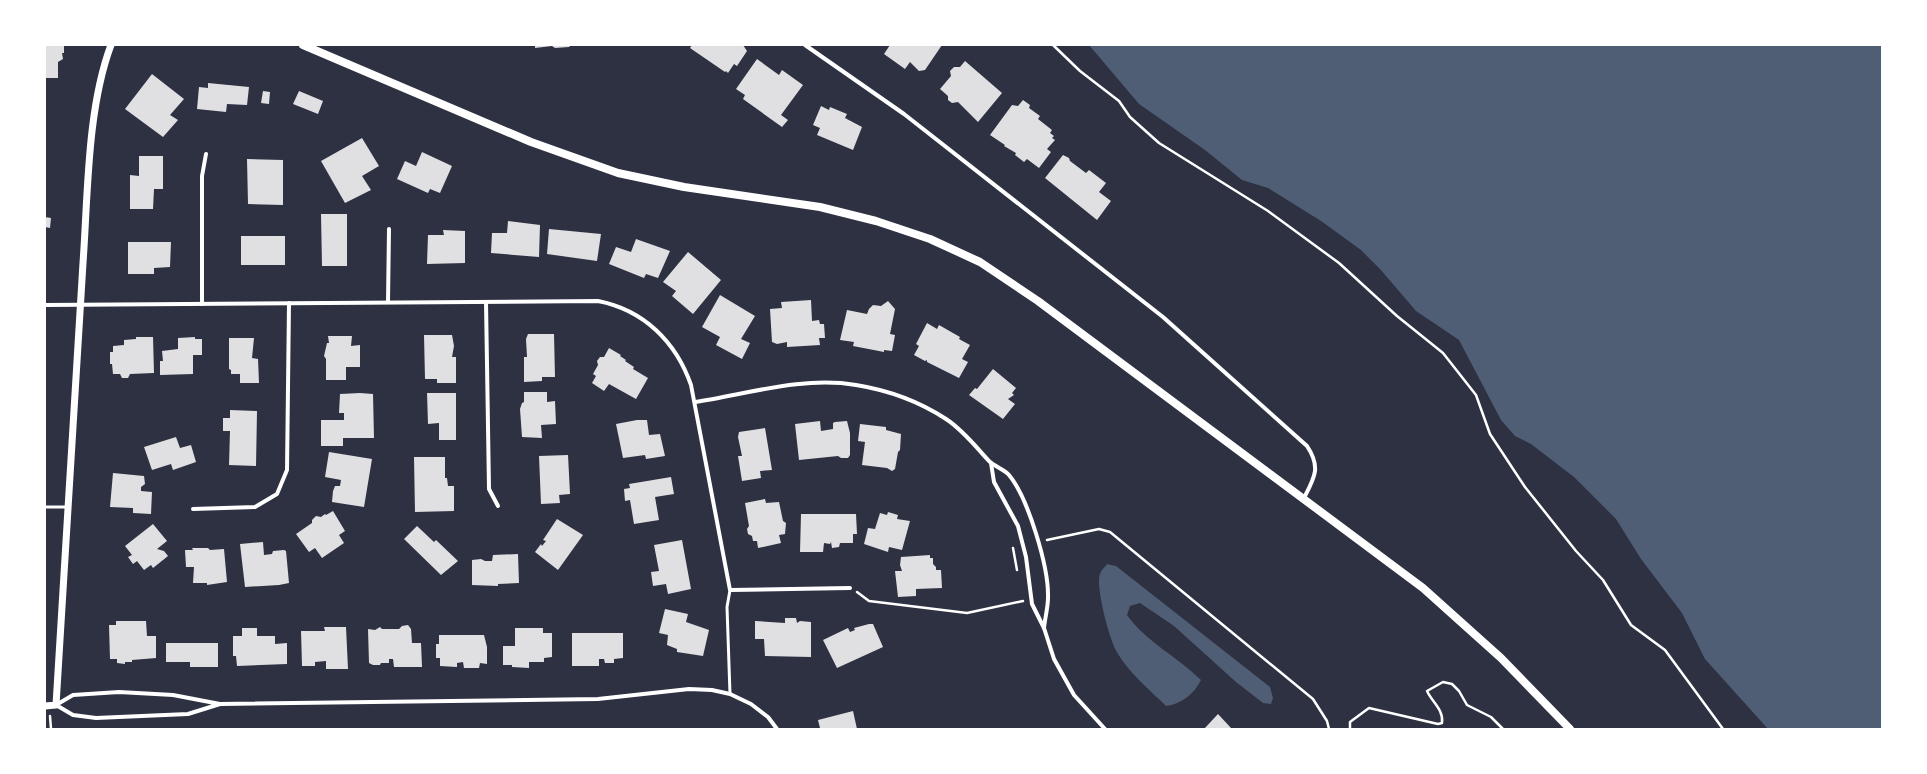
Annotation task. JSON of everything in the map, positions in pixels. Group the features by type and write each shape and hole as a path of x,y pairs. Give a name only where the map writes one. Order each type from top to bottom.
{"main road":[{"path":"303,45 531,142 618,173 684,187 820,207 876,221 930,239 980,262 1038,300 1423,588 1501,658 1570,729"}],"street":[{"path":"56,705 80,305 95,117 100,82 111,45"},
{"path":"805,45 904,114 1163,317 1307,446 1314,456 1316,467 1311,484 1304,498"},
{"path":"202,304 202,176 206,154"},
{"path":"388,302 389,229"},
{"path":"45,305 598,301 620,307 649,323 670,344 685,366 692,385 730,590 850,588"},
{"path":"486,302 489,489 498,506"},
{"path":"193,509 255,507 277,494 287,470 289,303"},
{"path":"695,402 808,383 856,385 894,395 918,404 947,419 972,442 991,463 1008,474 1021,495 1034,527 1044,566 1048,597 1044,628"},
{"path":"991,463 994,482 1018,526 1023,546 1032,604 1044,628 1054,659 1074,695 1105,729"},
{"path":"45,706 56,705 73,695 119,692 173,695 220,704 598,699 689,689 712,690 730,694 751,704 768,718 778,729"},
{"path":"56,705 74,715 96,718 188,714 220,704"}],"lane":[{"path":"45,507 69,507"},
{"path":"730,590 727,607 730,694"}],"path":[{"path":"1053,45 1080,70 1119,101 1130,117 1159,144 1268,211 1333,259 1397,316 1443,353 1476,395 1490,434 1525,487 1576,551 1603,580 1631,625 1664,650 1723,729"},
{"path":"1038,542 1067,534 1099,529 1110,532 1313,699 1327,721 1329,729"},
{"path":"1017,571 1012,549 1023,546"},
{"path":"850,588 869,600 967,613 1023,601 1021,594"},
{"path":"1350,729 1350,722 1369,708 1438,724 1442,723 1443,717 1440,710 1431,700 1427,691 1443,682 1452,684 1459,691 1467,705 1491,717 1503,729"},
{"path":"50,715 51,729"}],"water":[{"path":"1089,45 1882,45 1882,729 1768,729 1705,659 1682,613 1641,559 1616,519 1574,477 1531,444 1515,436 1501,420 1459,340 1416,311 1380,269 1361,250 1321,221 1268,188 1242,180 1205,150 1139,104"},
{"path":"1107,564 1116,566 1270,687 1273,698 1271,704 1263,703 1236,682 1174,626 1140,603 1130,606 1127,615 1134,624 1152,641 1183,664 1201,680 1195,690 1187,698 1172,705 1166,706 1140,682 1128,668 1118,654 1111,639 1101,602 1099,580 1102,570"}],"building":[{"path":"45,45 64,45 64,53 62,53 63,59 58,62 58,78 45,78"},
{"path":"535,45 571,45 569,47 555,48 552,46 535,48"},
{"path":"692,45 743,45 747,51 737,66 734,64 728,73 690,48"},
{"path":"890,45 942,45 925,70 919,71 910,62 905,69 884,54"},
{"path":"757,59 779,75 782,70 803,85 781,115 788,120 782,127 743,99 745,95 736,89"},
{"path":"965,61 1002,93 978,122 958,102 952,103 948,100 948,96 940,89 951,76 950,71 954,67 960,67"},
{"path":"152,74 184,99 170,115 178,120 163,137 125,109"},
{"path":"208,83 249,87 247,105 227,104 226,112 197,109 199,87 208,88"},
{"path":"263,91 270,92 269,104 261,103"},
{"path":"299,91 323,101 318,114 293,104"},
{"path":"1023,100 1030,105 1029,108 1040,116 1038,119 1052,130 1050,133 1054,136 1052,138 1055,140 1047,149 1051,152 1039,168 1027,159 1024,162 1015,155 1016,153 990,135 1012,105 1018,106"},
{"path":"821,106 829,110 830,107 847,114 845,118 862,127 853,150 817,135 820,128 813,125"},
{"path":"362,138 379,166 362,176 371,190 345,203 321,161"},
{"path":"422,152 452,166 440,193 430,189 428,193 397,179 405,161 416,166"},
{"path":"1063,155 1069,158 1070,161 1086,173 1089,170 1106,183 1099,192 1111,201 1097,220 1045,178"},
{"path":"139,156 163,156 163,189 154,189 153,209 130,209 130,175 139,176"},
{"path":"247,159 283,160 283,205 248,204"},
{"path":"321,214 347,214 347,266 322,266"},
{"path":"45,217 51,218 50,228 45,227"},
{"path":"508,221 540,225 539,257 491,253 492,233 507,233"},
{"path":"549,229 601,234 597,261 547,254"},
{"path":"443,230 465,231 465,263 427,264 428,235 444,235"},
{"path":"241,236 285,236 285,265 241,265"},
{"path":"636,239 670,251 658,278 646,274 644,278 609,264 616,247 631,252"},
{"path":"128,242 171,242 170,267 154,268 154,274 128,274"},
{"path":"688,252 721,280 693,314 672,296 676,291 663,282"},
{"path":"720,295 755,316 741,339 750,343 742,359 716,345 720,337 702,327"},
{"path":"811,300 812,321 819,320 820,324 824,324 825,338 819,338 820,345 787,347 787,342 777,344 772,342 770,309 782,308 781,302"},
{"path":"888,301 895,309 890,334 895,335 892,351 884,350 884,352 853,346 854,342 840,340 847,310 867,314 873,305 881,306"},
{"path":"927,323 937,329 939,325 960,337 959,339 970,345 962,359 968,362 959,378 927,362 927,360 925,361 914,355 919,346 916,344"},
{"path":"528,334 554,334 555,377 542,377 542,381 524,382 524,357 527,357 526,339"},
{"path":"424,335 452,335 454,346 452,357 456,357 456,383 437,383 437,379 425,379"},
{"path":"328,336 352,336 351,346 360,345 360,367 346,367 346,380 326,380 326,359 324,356 327,343 329,343"},
{"path":"136,337 153,337 154,373 130,374 128,378 122,378 120,374 113,374 112,364 110,364 110,352 113,352 113,346 124,345 124,340 136,339"},
{"path":"195,337 195,339 202,339 202,355 193,355 193,374 160,375 160,361 163,361 162,351 178,349 178,338"},
{"path":"229,338 254,338 252,358 258,359 259,383 240,383 240,374 231,374 231,370 229,369"},
{"path":"609,348 621,355 620,356 626,360 625,361 634,367 633,369 648,378 636,399 609,384 604,391 592,383 596,376 593,374 598,365 597,361 600,357 604,357"},
{"path":"993,369 1016,388 1012,393 1014,395 1008,399 1015,404 1003,419 969,395 975,388 977,389"},
{"path":"524,392 547,392 547,402 555,401 556,424 541,425 542,438 522,437 520,409 522,403 524,402"},
{"path":"427,393 456,393 456,440 439,440 439,423 428,424"},
{"path":"340,394 373,394 374,438 343,438 343,446 321,446 321,420 344,420 344,413 339,413"},
{"path":"230,410 257,411 256,466 229,465 230,431 223,431 223,418 230,418"},
{"path":"637,420 647,420 649,435 660,434 665,456 646,459 645,455 623,458 616,424"},
{"path":"820,421 821,431 833,429 833,423 835,422 847,421 850,433 850,455 848,458 841,458 838,456 799,460 795,424"},
{"path":"860,424 886,427 886,430 901,434 900,450 898,452 895,469 892,471 887,468 862,465 865,442 858,441"},
{"path":"765,428 772,470 760,471 761,478 742,481 738,456 742,456 738,437 739,432"},
{"path":"176,437 180,448 191,445 196,462 173,470 171,464 152,470 144,447"},
{"path":"329,452 372,459 364,507 332,502 335,486 340,486 341,480 325,477"},
{"path":"568,455 570,494 559,495 560,503 541,504 539,456"},
{"path":"414,457 445,457 445,478 447,478 448,486 454,486 454,511 415,512"},
{"path":"113,473 144,476 145,484 141,487 141,491 152,492 151,514 133,513 133,508 110,507"},
{"path":"671,477 674,494 655,497 659,520 634,524 630,500 625,501 624,489 630,488 629,484"},
{"path":"765,499 766,503 779,502 783,521 786,523 785,534 779,535 781,543 758,548 757,541 753,541 752,536 748,534 747,529 749,526 745,503"},
{"path":"333,511 345,531 339,535 344,543 322,558 315,548 309,552 296,534 312,523 312,520 316,516 321,517"},
{"path":"888,512 898,515 897,519 910,521 902,550 889,547 888,552 864,544 868,528 875,529 880,513 887,515"},
{"path":"801,514 856,514 857,534 853,534 853,543 840,543 839,547 832,548 831,542 830,544 824,543 823,552 800,552"},
{"path":"557,519 583,535 558,570 535,552 541,544 542,546 546,541 543,540"},
{"path":"153,524 167,541 157,549 164,551 168,556 153,568 151,565 144,570 137,561 133,564 128,557 132,555 125,546"},
{"path":"417,526 434,542 436,540 458,561 441,575 404,539"},
{"path":"682,540 691,589 668,594 666,584 653,586 651,572 659,571 654,545"},
{"path":"263,542 264,555 272,554 273,551 286,551 289,583 245,587 240,544"},
{"path":"192,548 208,548 210,550 224,549 227,582 207,585 207,583 193,583 194,567 186,567 185,550 193,550"},
{"path":"518,554 519,583 498,584 498,586 472,585 472,560 481,559 485,561 492,561 493,555"},
{"path":"930,555 930,558 933,558 933,564 936,567 936,570 941,570 942,588 916,589 916,596 898,597 895,571 902,571 900,565 901,557"},
{"path":"665,609 688,614 686,622 709,630 703,656 677,652 677,649 667,645 668,635 659,633"},
{"path":"785,618 796,618 797,623 800,621 811,622 811,657 765,656 764,639 755,639 755,621 785,623"},
{"path":"116,621 146,621 147,636 156,636 156,658 132,660 132,662 125,662 125,664 117,663 117,659 110,659 109,625 116,625"},
{"path":"873,624 883,647 837,668 823,640 848,628 850,632 855,630 854,628"},
{"path":"408,625 411,629 412,643 421,643 422,667 394,667 393,659 389,659 389,663 381,663 380,665 373,665 369,663 368,629 375,630 380,627 382,629 399,629 402,626"},
{"path":"324,627 346,627 348,669 326,669 326,661 315,662 315,666 302,666 301,631 325,631"},
{"path":"242,628 257,628 257,636 275,636 275,644 287,643 287,664 237,666 236,656 233,656 233,636 242,636"},
{"path":"515,628 543,628 543,633 552,633 552,657 544,658 544,662 529,662 529,668 503,665 503,646 515,646"},
{"path":"572,633 623,633 623,658 614,659 614,663 605,663 604,659 599,659 599,666 572,666"},
{"path":"439,635 484,635 487,647 487,664 480,663 479,668 464,668 463,662 457,663 457,667 440,666 440,658 436,658 436,644 439,644"},
{"path":"166,643 218,643 218,667 190,667 190,662 166,662"},
{"path":"853,711 857,729 818,729 820,728 818,720"},
{"path":"1218,714 1231,728 1204,729"}]}
